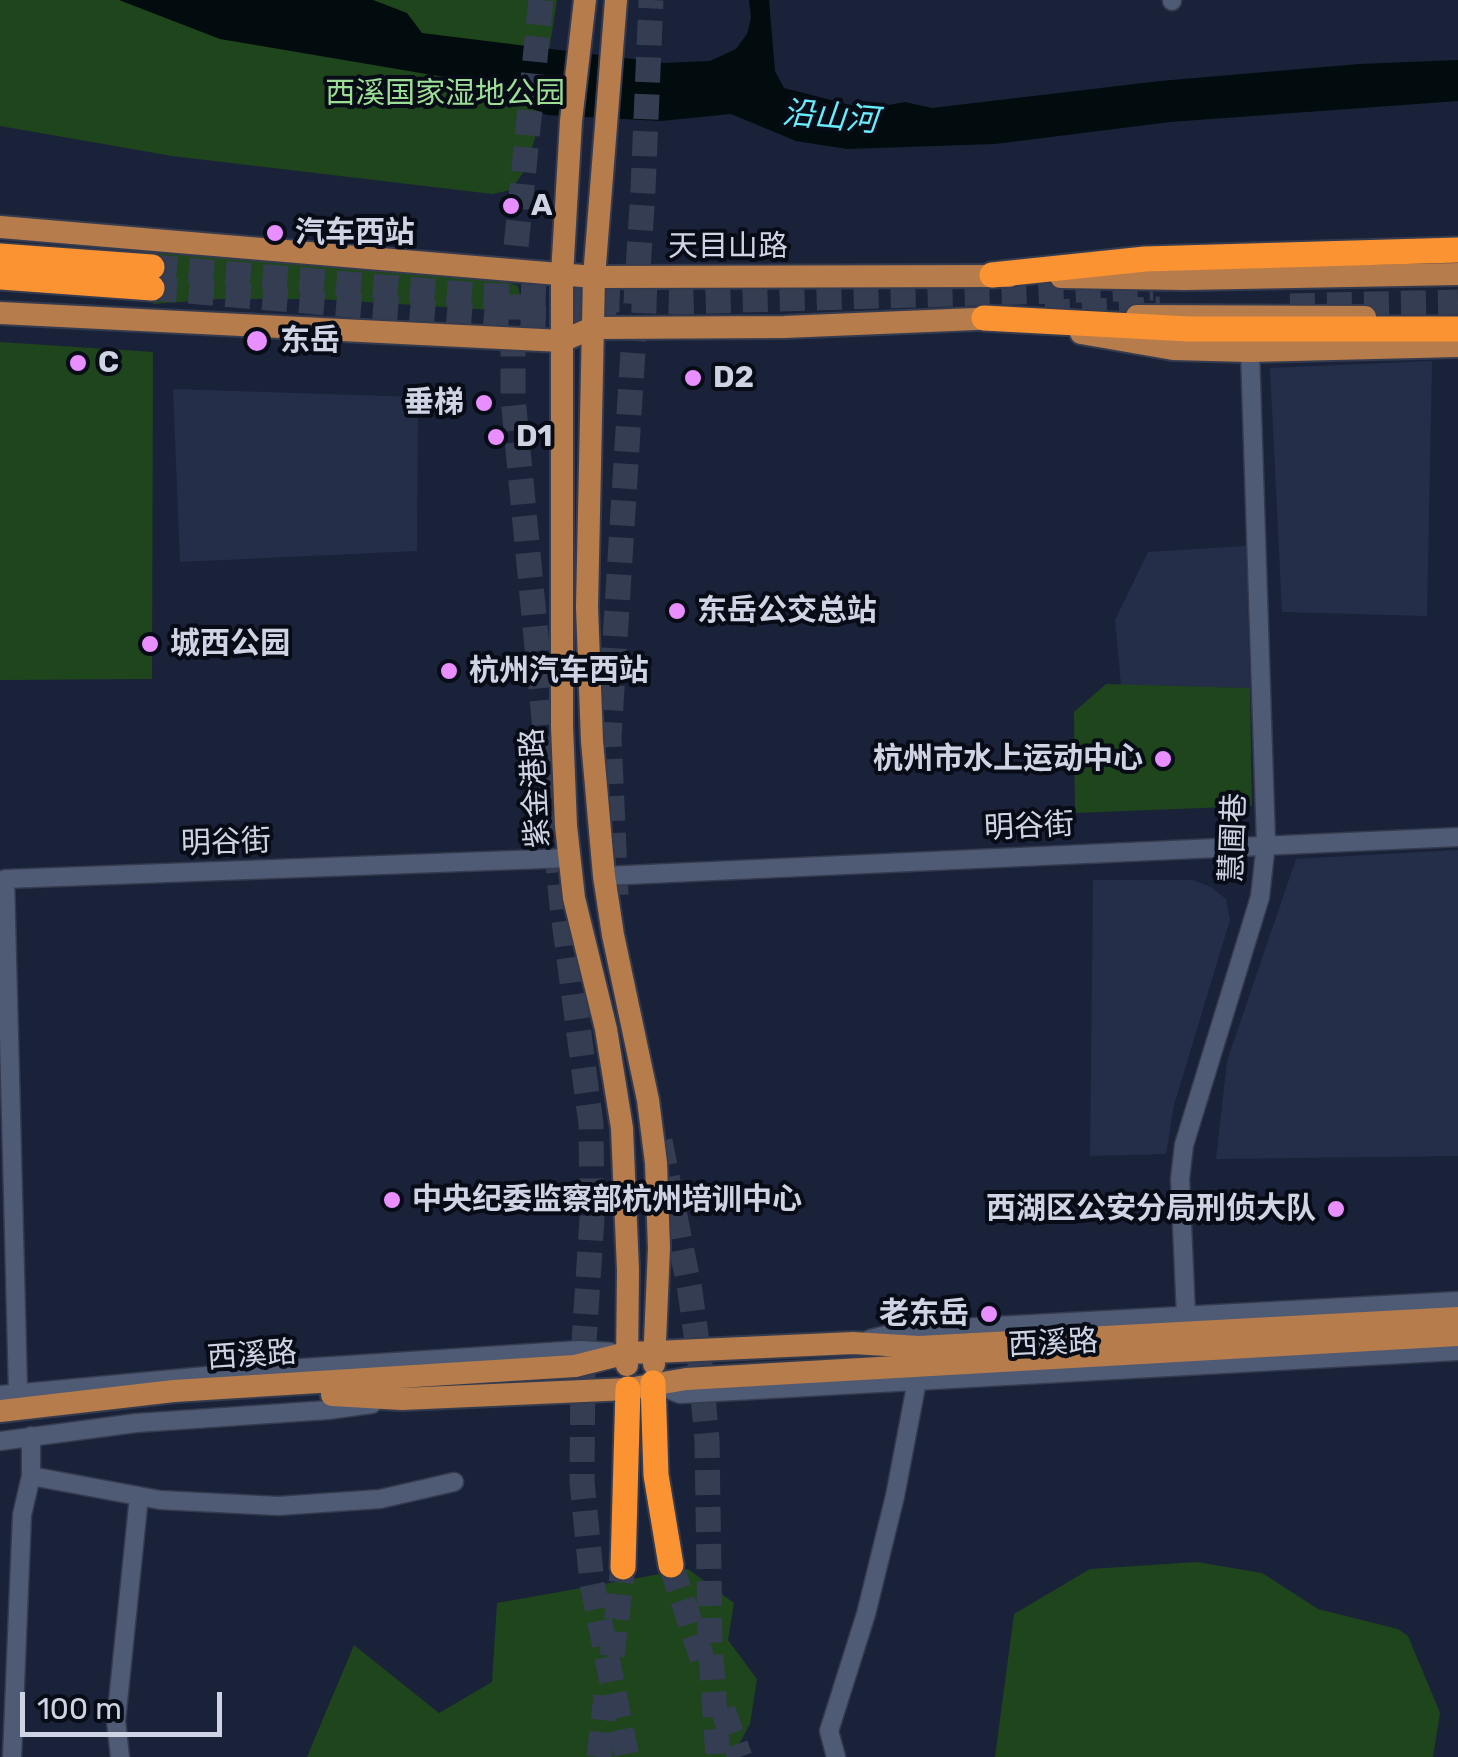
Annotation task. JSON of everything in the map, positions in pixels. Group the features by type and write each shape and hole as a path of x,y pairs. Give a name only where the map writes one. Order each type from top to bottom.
{"highway":[{"path":"992,276 1145,259 1458,250"},
{"path":"0,256 152,278 0,277"},
{"path":"984,318 1189,329 1458,329"},
{"path":"641,1386 671,1566"},
{"path":"623,1567 641,1386"}],"main road":[{"name":"紫金港路","path":"585,0 562,275 562,726 574,898 606,1029 622,1128 627,1354 641,1386"},
{"name":"紫金港路","path":"616,0 594,277 587,606 592,740 604,876 648,1100 656,1164 659,1248 655,1352 641,1386"},
{"name":"天目山路","path":"0,227 594,277 1185,279 1458,274"},
{"path":"0,312 562,340 592,328 984,318 1458,316"},
{"path":"984,318 1172,349 1458,346"},
{"name":"西溪路","path":"0,1411 174,1391 575,1366 655,1352 853,1343 919,1347 1458,1318"},
{"name":"西溪路","path":"0,1426 180,1404 350,1394 402,1399 1458,1335"}],"street":[{"name":"慧圃巷","path":"1186,1315 1180,1179 1184,1145 1260,896 1266,843 1250,351"},
{"name":"明谷街","path":"604,876 1458,836"},
{"name":"明谷街","path":"9,1393 5,879 570,858"},
{"name":"西溪路","path":"853,1343 903,1331 1458,1302"},
{"name":"西溪路","path":"9,1393 271,1370 580,1350 627,1354"},
{"name":"西溪路","path":"641,1386 680,1394 1458,1351"},
{"path":"836,1757 829,1731 866,1614 896,1496 918,1381"},
{"name":"西溪路","path":"0,1441 136,1424 328,1410 402,1399"},
{"path":"0,1755 12,1757 22,1515 32,1476 30,1436"},
{"path":"32,1476 138,1496 278,1506 380,1499 454,1482"},
{"path":"120,1757 116,1721 138,1496"}],"shaded area":[{"path":"1432,361 1427,616 1282,612 1270,368"},
{"path":"173,389 418,397 417,551 180,562"},
{"path":"1246,546 1250,688 1121,685 1115,620 1148,552"},
{"path":"1458,850 1458,1156 1216,1159 1227,1061 1296,859"},
{"path":"1093,880 1193,880 1226,899 1230,920 1174,1105 1166,1154 1090,1156"}],"green space":[{"name":"西溪国家湿地公园","path":"0,0 557,0 536,135 525,170 511,190 492,194 172,156 0,126"},
{"path":"156,250 507,282 518,286 522,304 519,311 506,311 319,299 219,299 153,304"},
{"path":"0,342 153,352 152,679 0,680"},
{"name":"杭州市水上运动中心","path":"1106,684 1250,688 1252,806 1075,813 1074,712"},
{"path":"1197,1562 1262,1573 1318,1609 1398,1629 1408,1636 1440,1713 1433,1757 995,1757 1014,1614 1090,1569"},
{"path":"688,1569 734,1603 728,1640 757,1679 750,1724 732,1757 307,1757 354,1645 439,1713 492,1682 497,1603"}],"water":[{"name":"沿山河","path":"119,0 373,0 407,13 422,33 664,63 710,61 736,49 747,34 751,18 749,0 769,0 775,71 784,88 866,109 905,102 932,108 1160,81 1458,60 1458,101 1170,122 995,144 847,149 796,141 731,114 661,121 547,115 468,81 220,39"}],"tunnel":[{"path":"541,0 513,276 513,398 562,906 591,1124 592,1218 583,1358 582,1481 592,1583 627,1757"},
{"path":"616,895 609,736 651,0"},
{"path":"152,267 476,295 679,302 1153,288"},
{"path":"152,288 490,317 616,321"},
{"path":"1290,306 1458,302"},
{"path":"1045,312 1160,309"},
{"path":"660,1141 690,1291 700,1364 707,1440 710,1640 718,1757"},
{"path":"671,1565 704,1664"},
{"path":"612,1656 623,1567"},
{"path":"599,1757 606,1696"},
{"path":"723,1710 740,1757"}],"place":[{"name":"A","path":"511,206"},
{"name":"汽车西站","path":"275,233"},
{"name":"东岳","path":"257,341"},
{"name":"C","path":"78,363"},
{"name":"D2","path":"693,378"},
{"name":"垂梯","path":"484,403"},
{"name":"D1","path":"496,437"},
{"name":"东岳公交总站","path":"677,611"},
{"name":"城西公园","path":"150,644"},
{"name":"杭州汽车西站","path":"449,671"},
{"name":"杭州市水上运动中心","path":"1163,759"},
{"name":"中央纪委监察部杭州培训中心","path":"392,1200"},
{"name":"西湖区公安分局刑侦大队","path":"1336,1209"},
{"name":"老东岳","path":"989,1314"}]}
